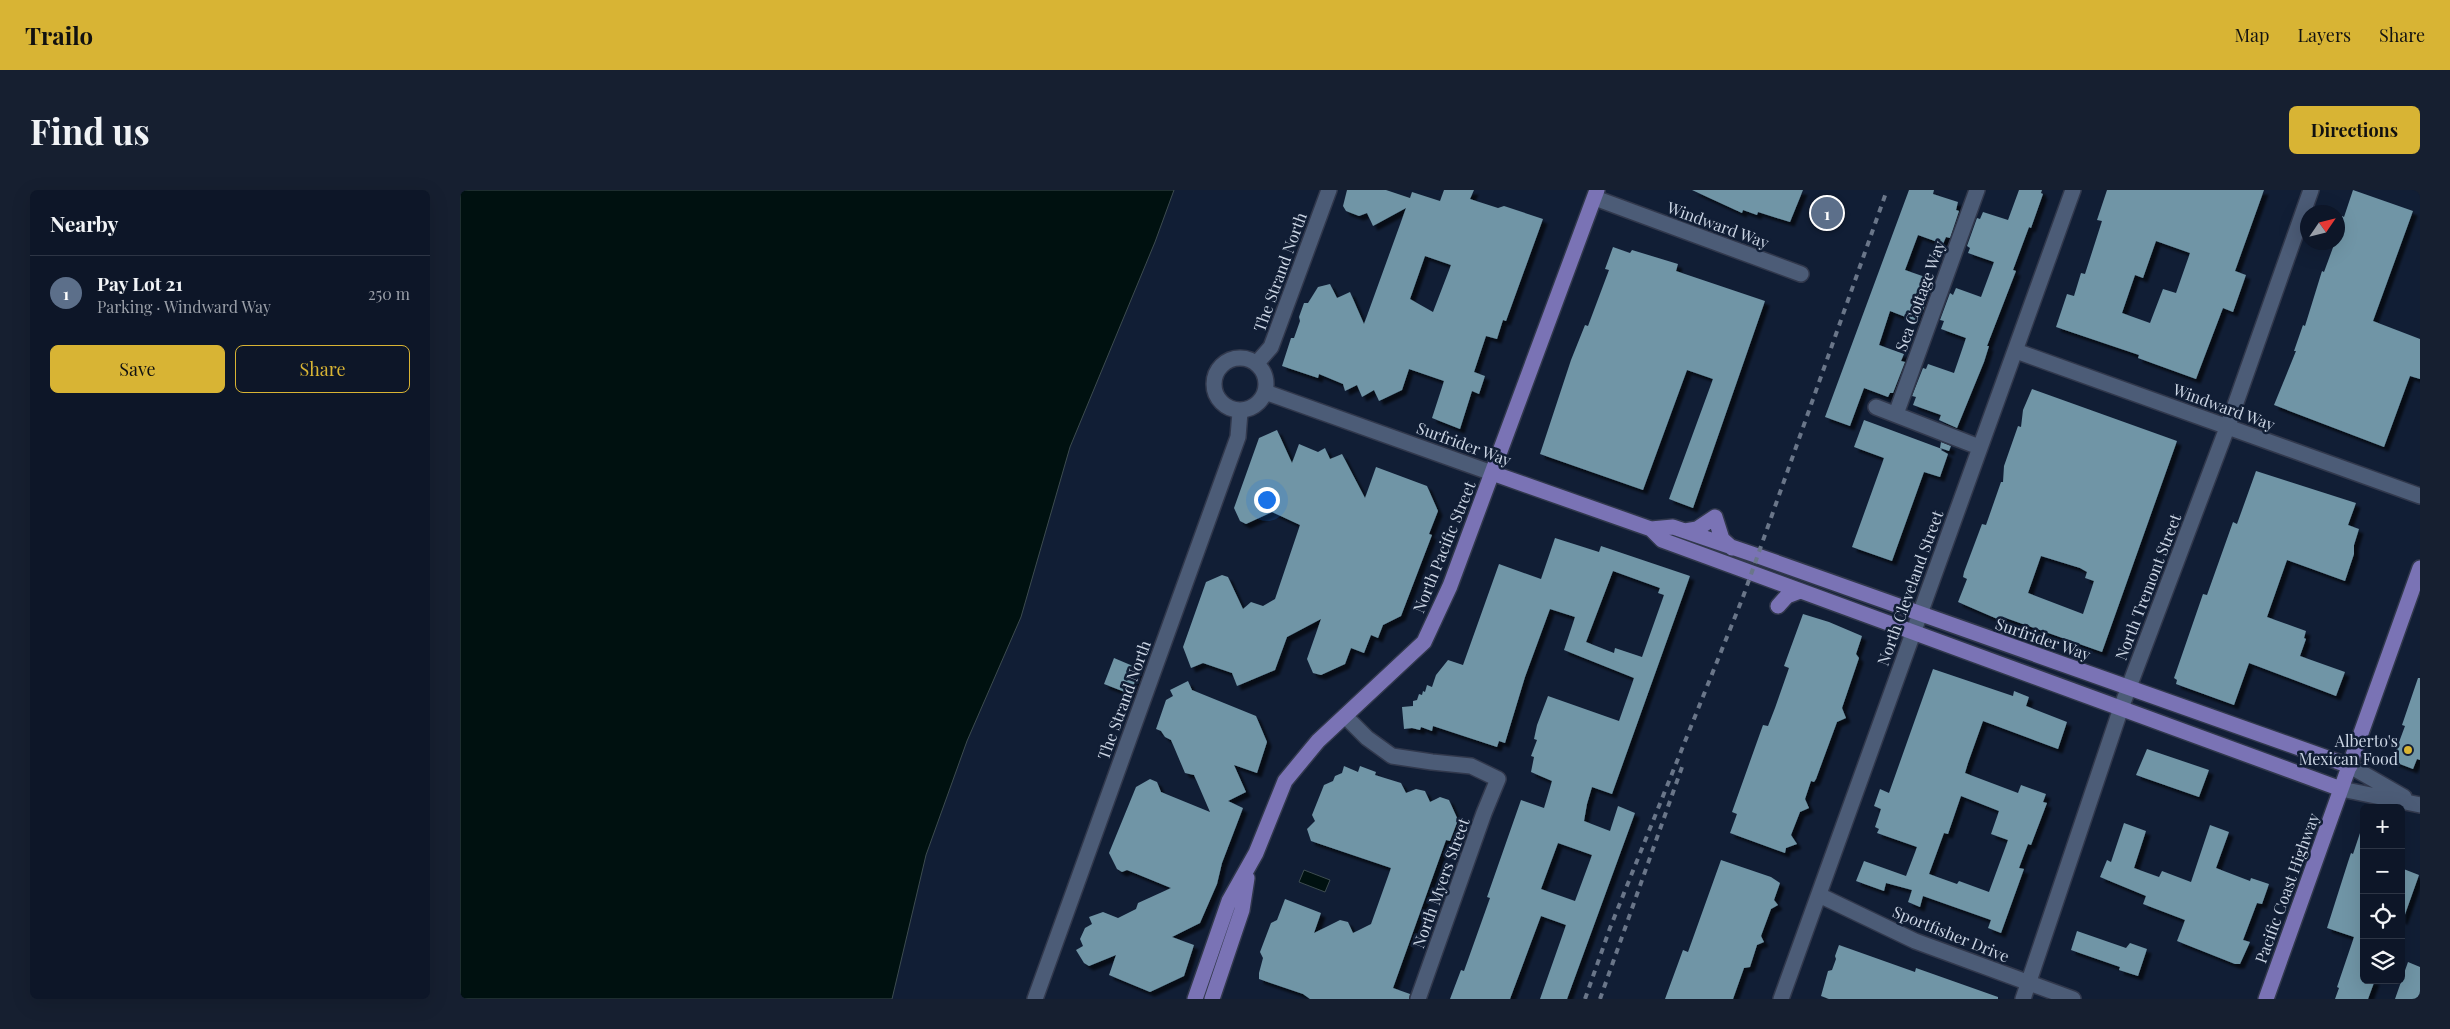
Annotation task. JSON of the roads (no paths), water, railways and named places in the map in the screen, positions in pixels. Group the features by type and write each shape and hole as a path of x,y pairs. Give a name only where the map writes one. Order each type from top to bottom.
{"main road":[{"name":"North Pacific Street","path":"1195,999 1229,901 1248,869 1286,781 1318,741 1424,642 1450,586 1596,194"},
{"name":"Surfrider Way","path":"1492,473 1651,529 1673,527 1686,531 2350,766"},
{"path":"1686,531 1697,529 1715,517 1722,539 1732,548"},
{"name":"Surfrider Way","path":"1651,529 1662,540 2341,789"},
{"path":"2350,766 2420,568"},
{"path":"1778,606 1787,596 1800,591"},
{"name":"Pacific Coast Highway","path":"2266,999 2350,766"},
{"name":"North Pacific Street","path":"1213,999 1242,910 1248,869"}],"street":[{"name":"The Strand North","path":"1257,363 1271,347 1329,190"},
{"name":"Sea Cottage Way","path":"1896,414 1977,190"},
{"name":"North Cleveland Street","path":"1781,999 1918,614 1979,446 2016,351 2073,190"},
{"name":"North Tremont Street","path":"2023,999 2128,688 2227,428 2311,190"},
{"name":"Windward Way","path":"1596,194 1701,239 1802,274"},
{"name":"Windward Way","path":"2016,351 2420,496"},
{"path":"1238,358 1248,359 1257,363 1266,376 1265,392 1253,408 1240,412 1226,406 1219,399 1215,390 1214,377 1218,368 1226,362 1238,358"},
{"name":"Surfrider Way","path":"1265,392 1492,473"},
{"path":"1876,407 1979,446"},
{"name":"The Strand North","path":"1035,999 1238,437 1240,412"},
{"name":"North Myers Street","path":"1345,716 1367,738 1392,756 1471,766 1498,778 1418,999"},
{"name":"Surfrider Way","path":"2350,766 2418,804"},
{"name":"Surfrider Way","path":"2341,789 2418,804"},
{"name":"Sportfisher Drive","path":"1819,895 1915,942 2073,999"}],"railway":[{"path":"1585,999 1610,928 1743,597 1887,190"},
{"path":"1600,999 1682,767"}],"place":[{"name":"Pay Lot 21","path":"1827,213"},
{"name":"Alberto's Mexican Food","path":"2408,750"}]}
